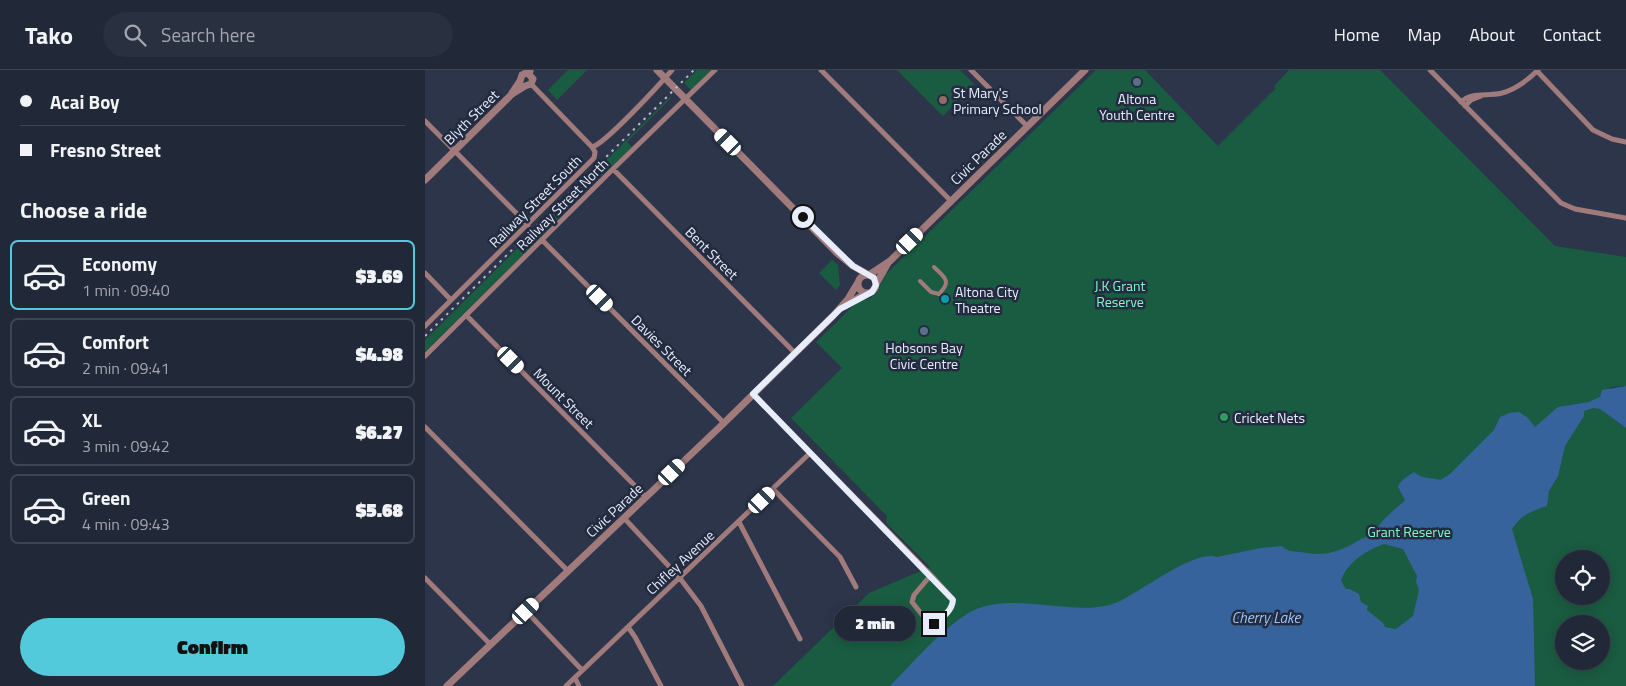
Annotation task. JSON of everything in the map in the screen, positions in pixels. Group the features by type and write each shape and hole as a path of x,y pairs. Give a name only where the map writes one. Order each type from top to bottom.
{"street":[{"path":"657,70 837,253 875,280 874,290 866,294 861,292 837,253"},
{"name":"Railway Street South","path":"425,326 594,158 595,152 592,147 600,144 672,70"},
{"name":"Railway Street North","path":"425,356 613,168 715,70"},
{"path":"821,70 951,201"},
{"path":"971,70 1027,126"},
{"name":"Civic Parade","path":"868,275 890,261 1085,70"},
{"path":"1430,70 1561,203 1575,209 1626,218"},
{"path":"1463,104 1481,96 1500,94 1512,89 1538,70 1593,130 1612,139 1626,142"},
{"path":"527,77 592,147"},
{"name":"Blyth Street","path":"425,180 527,77"},
{"path":"425,121 528,225"},
{"name":"Bent Street","path":"613,168 795,353"},
{"name":"Davies Street","path":"542,240 724,423"},
{"name":"Civic Parade","path":"876,285 890,261"},
{"path":"920,281 931,292 939,294 946,287 947,282 945,277 934,267"},
{"path":"425,273 451,300"},
{"path":"857,283 860,277 868,275"},
{"name":"Civic Parade","path":"447,686 724,423 840,309 851,295 857,283"},
{"name":"Civic Parade","path":"840,309 866,294"},
{"name":"Mount Street","path":"466,315 646,497"},
{"path":"753,394 931,575 953,600 952,606 947,613 934,624 927,621 912,602 914,596 931,575"},
{"path":"425,427 568,571"},
{"name":"Chifley Avenue","path":"566,686 810,453"},
{"path":"773,489 840,557 856,587"},
{"path":"624,518 679,577 701,606 742,686"},
{"path":"739,522 800,639"},
{"path":"425,578 491,645"},
{"path":"526,611 582,670"},
{"path":"628,627 661,686"},
{"path":"575,678 579,686"}],"green space":[{"path":"568,70 587,70 557,100 548,90"},
{"path":"697,70 711,70 691,90 684,83"},
{"name":"St Mary's Primary School","path":"897,70 960,70 974,84 943,116"},
{"path":"1096,70 1145,70 1218,146 1276,88 1274,86 1289,70 1380,70 1555,246 1626,257 1626,386 1612,387 1605,390 1604,412 1626,428 1626,686 773,686 869,593 930,567 886,523 887,516 791,418 842,368 816,342 857,302 871,298 878,291 885,275"},
{"path":"670,97 627,142 632,147 573,203 425,352 425,340"},
{"path":"832,260 838,265 840,285 836,290 819,273"}],"water":[{"name":"Cherry Lake","path":"1626,386 1626,428 1600,409 1593,408 1584,411 1584,416 1565,446 1558,476 1549,491 1547,506 1527,514 1512,529 1533,599 1535,686 890,686 946,630 958,620 982,607 1015,603 1086,608 1103,606 1118,602 1182,565 1207,556 1217,557 1261,548 1282,546 1290,551 1314,554 1332,552 1344,548 1365,538 1368,532 1378,528 1386,517 1405,500 1398,487 1405,478 1414,472 1424,477 1440,480 1450,474 1494,430 1500,417 1509,413 1519,412 1528,418 1535,427 1558,407 1589,402 1600,397 1602,390","holes":["1384,544 1403,549 1417,576 1416,582 1419,590 1413,616 1396,629 1385,627 1383,623 1367,610 1368,606 1361,602 1359,594 1346,589 1341,581 1347,568 1371,550"]}],"railway":[{"path":"425,336 694,70"}],"place":[{"name":"Altona Youth Centre","path":"1137,82"},
{"name":"St Mary's Primary School","path":"943,100"},
{"name":"Altona City Theatre","path":"945,299"},
{"name":"Hobsons Bay Civic Centre","path":"924,331"},
{"name":"Cricket Nets","path":"1224,417"}],"route":[{"path":"803,217 837,253 853,266 872,276 876,282 875,288 872,292 840,309 753,394 931,575 953,600 952,606 947,613 934,624"}],"park label":[{"name":"J.K Grant Reserve","path":"1120,294"},
{"name":"Grant Reserve","path":"1409,531"}]}
